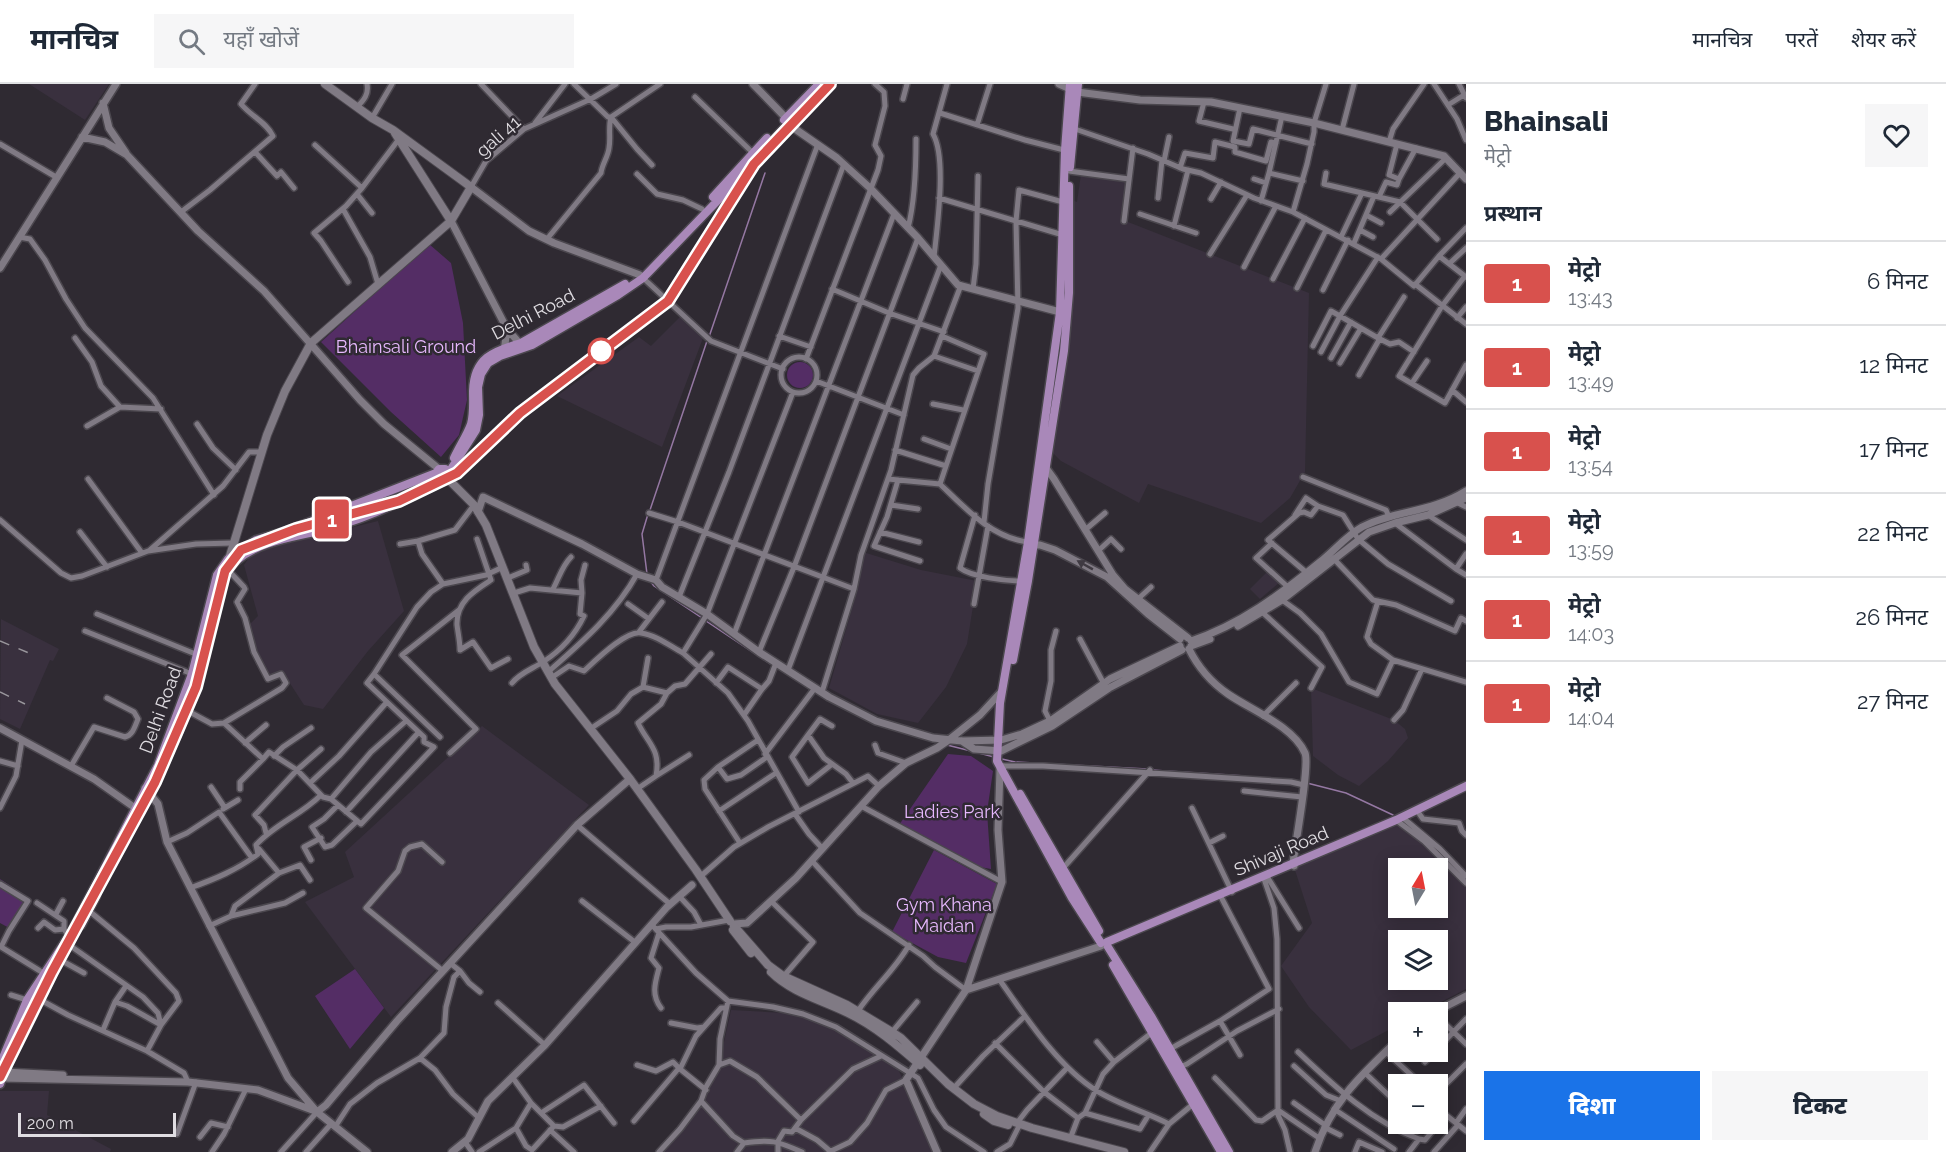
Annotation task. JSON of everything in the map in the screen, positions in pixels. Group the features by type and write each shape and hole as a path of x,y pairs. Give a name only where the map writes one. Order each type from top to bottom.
{"main road":[{"path":"194,675 215,605 229,571 233,543 261,452 285,391 311,343 451,221 471,187 325,84"},
{"path":"641,277 724,194 819,84"},
{"path":"641,277 753,153 829,84"},
{"path":"1042,467 1064,351 1069,293 1068,151 1072,128 1074,87"},
{"path":"999,740 1042,467 1060,312 1063,202 1074,87"},
{"path":"393,130 451,221"},
{"name":"Delhi Road","path":"504,351 522,345 641,277"},
{"path":"232,560 259,546 327,529 399,504 443,474 476,430 479,405 478,387 481,374 488,363 504,351"},
{"path":"443,474 476,508 486,525 534,647 550,675 630,779 732,924 781,979 850,1013 899,1041"},
{"name":"Delhi Road","path":"1,1075 27,1000 48,975 67,938 87,909 186,710 217,575 256,540 287,531 443,474"},
{"path":"1031,543 1021,581 1002,691 1000,759 1072,898 1105,945"},
{"name":"Delhi Road","path":"170,743 194,675"},
{"path":"1000,759 1064,867 1105,945 1155,1031 1192,1105 1221,1152"},
{"path":"1400,820 1466,787"},
{"name":"Shivaji Road","path":"1105,945 1400,820 1466,787"},
{"path":"1,1075 17,1046 48,975"},
{"path":"781,979 858,1011 892,1032 951,1092 994,1121 1019,1125 1124,1152"},
{"path":"1155,1031 1170,1049 1229,1152"},
{"path":"918,1060 974,1104 997,1116 1019,1125 1111,1152"}],"street":[{"path":"0,268 116,84"},
{"path":"180,212 204,195 273,136 268,126 249,114 241,105 255,84"},
{"path":"357,107 368,90 367,84"},
{"path":"372,118 386,98 392,84"},
{"path":"481,84 524,129"},
{"path":"532,126 565,84"},
{"path":"574,84 608,117 611,117 652,165"},
{"name":"gali 41","path":"471,187 486,161 524,129 591,99 616,84"},
{"path":"548,239 601,173 609,149 611,117 660,84"},
{"path":"753,84 787,121 844,164 870,188 961,285 1060,312"},
{"path":"806,359 880,164 881,156 875,145 885,106 884,92 875,84"},
{"path":"903,99 907,84"},
{"path":"934,257 939,198 939,144 933,134 947,84"},
{"path":"977,125 990,84"},
{"path":"1059,84 1140,100 1204,102 1314,123 1416,148 1446,158 1466,179"},
{"path":"1293,212 1303,181 1312,144 1314,123 1326,84"},
{"path":"1342,130 1354,84"},
{"path":"1398,179 1389,175 1393,129 1424,84"},
{"path":"1434,84 1457,119 1466,140"},
{"path":"1448,105 1465,97 1459,84"},
{"path":"694,97 753,153"},
{"path":"1204,102 1199,121 1233,129"},
{"path":"103,103 109,128 127,155 198,231 264,291 360,400 384,424 443,474"},
{"path":"1240,108 1233,141 1249,144 1253,129 1312,144"},
{"path":"940,113 1068,151"},
{"path":"1261,201 1282,116"},
{"path":"1072,128 1133,148 1293,212 1380,258 1413,286 1466,324"},
{"path":"82,137 105,142 127,155"},
{"path":"1158,198 1163,160 1169,137"},
{"path":"348,282 314,233 357,194 399,139"},
{"path":"908,228 916,139"},
{"path":"1180,168 1185,153 1213,158 1215,142 1235,147 1235,152 1266,161 1271,142 1276,143"},
{"path":"0,144 56,177"},
{"path":"654,578 678,522 742,353 818,144"},
{"path":"315,146 362,188"},
{"path":"1124,221 1133,148"},
{"path":"1323,290 1386,182 1397,185 1398,179 1416,148"},
{"path":"255,152 277,176 281,172 294,188"},
{"path":"1390,212 1446,158"},
{"path":"679,597 729,472 844,164"},
{"path":"1174,226 1188,170"},
{"path":"1069,171 1129,179"},
{"path":"1269,173 1303,181"},
{"path":"1326,173 1324,184 1400,202 1437,239"},
{"path":"1321,352 1340,316 1380,258 1460,173"},
{"path":"637,174 657,194 683,200 702,209"},
{"path":"973,289 976,264 978,176"},
{"path":"1254,179 1266,183"},
{"path":"1211,199 1221,182"},
{"path":"471,187 529,231 641,277 709,339 783,369"},
{"path":"974,604 986,524 988,484 1018,308 1016,221 1019,190 1063,202"},
{"path":"357,194 372,213"},
{"path":"1341,237 1362,194"},
{"path":"1210,254 1247,195"},
{"path":"939,198 1063,235"},
{"path":"1244,267 1276,206"},
{"path":"343,208 370,257 378,284"},
{"path":"734,634 894,214"},
{"path":"1140,214 1196,233"},
{"path":"1366,215 1382,223"},
{"path":"1273,279 1305,218"},
{"path":"451,221 507,329 522,345"},
{"path":"1414,285 1466,228"},
{"path":"1297,288 1326,230"},
{"path":"1360,230 1373,237"},
{"path":"19,237 30,239 85,328 153,398 214,495"},
{"path":"759,652 794,567 918,238"},
{"path":"1450,263 1466,248"},
{"path":"1439,256 1466,277 1442,306 1399,376 1445,403 1466,365"},
{"path":"788,670 941,265"},
{"path":"718,767 727,779 741,775 766,756 816,691 854,590 861,555 888,479 913,375 934,356 961,285"},
{"path":"832,289 918,323 984,354 963,410 940,484"},
{"path":"1359,375 1379,340 1378,338 1404,297"},
{"path":"1457,318 1466,307"},
{"path":"1313,346 1331,311 1378,338 1390,344 1399,342 1413,352"},
{"path":"1331,357 1351,322"},
{"path":"1340,363 1361,328"},
{"path":"504,351 507,329"},
{"path":"779,336 811,347"},
{"path":"75,338 92,362 101,386 120,407"},
{"path":"934,356 978,370"},
{"path":"792,359 806,359 815,368 816,381 806,391 793,392 783,382 783,369 792,359"},
{"path":"1412,384 1427,362"},
{"path":"816,381 904,415"},
{"path":"1452,390 1466,402"},
{"path":"683,653 707,614 793,392"},
{"path":"933,404 963,410"},
{"path":"87,426 120,407 161,409"},
{"path":"197,424 213,448 236,470"},
{"path":"924,439 951,449"},
{"path":"895,450 946,466"},
{"path":"0,520 61,573 71,578 82,576 148,551 214,495 249,452 261,452"},
{"path":"1042,467 1113,575 1186,644 1212,682 1289,733 1306,754 1294,865"},
{"path":"1303,477 1386,510 1392,520 1466,575"},
{"path":"88,479 142,554"},
{"path":"888,479 940,484 986,524 1013,540 1055,550 1107,577 1186,644"},
{"path":"898,480 891,505 874,546 921,561"},
{"path":"400,544 454,530 476,508 483,497 582,544 639,575 654,578 816,691 876,721 933,738 962,741 999,740 1022,734 1050,721 1110,679 1234,623 1289,588 1356,535 1368,532 1392,520 1434,507 1466,491"},
{"path":"1292,519 1306,498 1318,506 1343,515 1356,535 1388,564 1451,601"},
{"path":"1392,520 1428,515 1466,498"},
{"path":"1458,503 1466,507"},
{"path":"891,505 918,509"},
{"path":"1307,573 1268,540 1292,519 1304,512 1311,515 1318,506"},
{"path":"649,513 854,590"},
{"path":"1085,530 1105,513"},
{"path":"975,515 960,568 979,575 1021,581"},
{"path":"1428,515 1466,540"},
{"path":"80,532 107,567"},
{"path":"880,532 919,542"},
{"path":"1000,759 1109,688 1186,644 1234,628 1282,600 1333,558 1356,535"},
{"path":"450,753 476,729 402,655 459,610 466,599 491,580 477,539"},
{"path":"1098,551 1111,539 1121,549"},
{"path":"418,541 423,554 443,584"},
{"path":"148,551 196,544 233,543"},
{"path":"1272,543 1256,558 1289,588"},
{"path":"1456,569 1466,554"},
{"path":"553,590 563,565 571,557"},
{"path":"1333,558 1373,600 1396,605 1455,631 1461,618 1466,621"},
{"path":"508,578 527,570 526,565"},
{"path":"512,683 517,677 559,650 579,626 584,616 580,614 581,580 585,565"},
{"path":"240,789 240,782 269,752 297,770 321,795 330,798 361,824 434,747 424,741 424,736 418,733 367,683 369,678 374,674 417,607 431,592 443,584 489,573 503,567"},
{"path":"186,710 212,724 224,723 282,688 286,683 281,674 268,679 255,652 245,618 237,602 245,589 229,571"},
{"path":"550,675 610,613 639,575"},
{"path":"1138,599 1152,587"},
{"path":"514,593 531,588 582,593"},
{"path":"1282,600 1300,613 1321,634 1349,682 1377,694 1393,660"},
{"path":"1378,601 1367,637 1371,644 1393,660 1466,682"},
{"path":"639,632 662,602"},
{"path":"628,604 649,620"},
{"path":"459,610 457,623 459,650 473,642 491,668 508,659"},
{"path":"1262,612 1322,667 1311,687"},
{"path":"97,614 198,655"},
{"path":"85,631 194,675"},
{"path":"1050,721 1045,711 1051,681 1051,650 1056,631"},
{"path":"550,675 568,666 584,671 628,634 639,632 654,637 683,653 728,693 744,715 809,834 823,849"},
{"path":"1080,639 1104,684"},
{"path":"656,776 658,764 656,751 638,723 660,704 675,686 685,684 711,654"},
{"path":"643,687 648,658"},
{"path":"744,715 769,681 776,663"},
{"path":"716,683 728,667 762,689"},
{"path":"1394,720 1403,710 1422,669"},
{"path":"374,674 440,736"},
{"path":"1263,716 1296,683"},
{"path":"590,729 617,711 631,694 643,687 668,693"},
{"path":"452,1152 465,1142 488,1101 545,1045 636,943 656,929 666,927 747,923 812,861 879,786 906,764 950,739 980,715 1002,691"},
{"path":"71,766 94,727 125,737 130,735 135,727 138,719 134,712 107,698"},
{"path":"310,783 339,756 386,703"},
{"path":"831,765 808,783 792,757 820,719 832,726"},
{"path":"330,798 371,752 406,721"},
{"path":"224,723 264,759"},
{"path":"245,744 266,726"},
{"path":"0,728 94,778 136,809"},
{"path":"274,756 310,728"},
{"path":"346,812 418,733"},
{"path":"808,735 831,765 846,774 853,783"},
{"path":"0,808 16,776 22,740"},
{"path":"740,843 719,811 704,780 718,767 758,740"},
{"path":"962,741 974,749 1000,759 1043,766 1304,782"},
{"path":"875,745 878,753 906,764"},
{"path":"266,833 264,825 255,815 297,770 321,750"},
{"path":"637,789 688,755"},
{"path":"795,1128 817,1140 830,1152 850,1142 867,1123 886,1090 908,1077 966,990 1002,882 998,830 1000,759"},
{"path":"0,761 18,766"},
{"path":"1064,867 1149,772"},
{"path":"719,811 777,773"},
{"path":"700,876 740,843 853,783 868,776 879,786"},
{"path":"281,1152 326,1105 397,1021 577,825 630,779"},
{"path":"211,787 222,810 252,858"},
{"path":"147,789 158,804 167,842 288,1078 317,1112 367,1152"},
{"path":"1244,791 1302,797"},
{"path":"256,845 266,833 311,805 321,795"},
{"path":"167,842 187,833 238,800"},
{"path":"338,805 324,819 312,826 325,847 332,845 357,821"},
{"path":"861,806 1002,882"},
{"path":"1192,808 1232,891"},
{"path":"1418,812 1423,819 1459,823 1466,835"},
{"path":"1400,820 1440,849 1466,876"},
{"path":"1400,820 1466,883"},
{"path":"577,825 670,904"},
{"path":"1209,843 1223,836"},
{"path":"310,860 304,847 321,838"},
{"path":"442,862 422,844 410,846 405,851 398,871 366,908 443,971"},
{"path":"190,888 226,874 252,858 258,854 256,845"},
{"path":"256,845 279,873"},
{"path":"812,861 860,913 909,945 966,990"},
{"path":"231,916 235,906 279,873 300,865 310,880"},
{"path":"1265,878 1299,928"},
{"path":"1265,878 1274,908 1277,939 1278,1115 1285,1130 1290,1152"},
{"path":"0,885 28,901 2,947 48,975"},
{"path":"661,1008 655,1001 654,991 659,968 651,958 656,929 670,904 692,885"},
{"path":"209,926 231,916 285,903 303,893"},
{"path":"679,896 694,912 701,926"},
{"path":"1170,1049 1220,1021 1269,989 1221,896"},
{"path":"56,914 63,901"},
{"path":"582,901 636,943"},
{"path":"771,901 813,942 781,979"},
{"path":"37,903 63,921 67,938"},
{"path":"87,909 134,948 176,993 179,1001 161,1025 147,1051"},
{"path":"38,928 44,922 143,997 158,1013 161,1025"},
{"path":"656,929 696,973 728,1001 803,1014 836,1028 881,1056 908,1077 937,1152"},
{"path":"858,1011 872,990 898,964 909,945"},
{"path":"966,990 1105,945"},
{"path":"57,958 84,973"},
{"path":"450,963 480,992"},
{"path":"306,1152 356,1098 376,1083 420,1058 444,1033 446,1006 454,977 460,971"},
{"path":"999,979 1025,1016 1067,1068 1095,1089 1169,1124"},
{"path":"103,1030 115,1002 126,986"},
{"path":"10,995 27,1000"},
{"path":"1448,1007 1466,996"},
{"path":"37,998 147,1051 184,1073 192,1082"},
{"path":"659,1152 701,1101 719,1065 720,1039 728,1001"},
{"path":"115,1002 161,1025"},
{"path":"892,1032 917,1002"},
{"path":"498,1003 545,1045"},
{"path":"634,1121 680,1069 696,1036 721,1008 725,1008"},
{"path":"1180,1067 1279,1009"},
{"path":"953,1089 995,1043 1025,1016"},
{"path":"1448,1039 1466,1019"},
{"path":"1220,1021 1240,1055"},
{"path":"671,1023 697,1028 704,1027"},
{"path":"1448,1027 1466,1044"},
{"path":"1070,1139 1078,1118 1085,1113 1095,1089 1114,1062 1155,1031"},
{"path":"1096,1042 1114,1062"},
{"path":"995,1043 1044,1092 1078,1118"},
{"path":"1298,1052 1343,1099"},
{"path":"1316,1151 1334,1109 1386,1052 1410,1074"},
{"path":"778,1152 778,1142 784,1131 792,1132 801,1120 853,1069 881,1056"},
{"path":"420,1058 435,1070 453,1094 479,1119"},
{"path":"719,1065 730,1061 757,1077 801,1120"},
{"path":"637,1065 656,1071 673,1062 706,1089"},
{"path":"1448,1082 1466,1064"},
{"path":"1294,1066 1326,1095 1343,1099 1403,1133 1425,1140 1446,1115 1466,1131"},
{"path":"997,1152 1010,1144 1019,1125 1044,1092 1067,1068"},
{"path":"1365,1073 1388,1095"},
{"path":"1,1075 192,1082 264,1092 317,1112"},
{"path":"908,1077 918,1078 934,1110 946,1127 984,1152"},
{"path":"513,1078 531,1103 574,1152"},
{"path":"1215,1078 1256,1120 1262,1121 1278,1110"},
{"path":"177,1134 192,1082"},
{"path":"541,1113 584,1085 614,1123"},
{"path":"212,1152 228,1127 246,1089"},
{"path":"701,1101 734,1136 744,1143 764,1140 778,1142 802,1152"},
{"path":"479,1152 516,1128 531,1103"},
{"path":"1294,1103 1340,1135"},
{"path":"1150,1152 1169,1124 1192,1105"},
{"path":"516,1128 526,1146 532,1151 552,1128 563,1127 601,1106"},
{"path":"1334,1109 1394,1149"},
{"path":"1434,1152 1466,1109"},
{"path":"1278,1110 1320,1138"},
{"path":"1085,1113 1140,1129 1148,1116"},
{"path":"200,1137 211,1123 228,1127"},
{"path":"1410,1152 1419,1139"},
{"path":"465,1142 472,1152"},
{"path":"1355,1152 1359,1142 1382,1152"},
{"path":"737,1152 744,1143"}],"shaded area":[{"path":"29,84 109,84 85,120"},
{"path":"1081,174 1126,180 1123,220 1309,293 1305,472 1290,498 1261,523 1148,484 1139,503 1061,461 1047,447 1072,200 1077,202"},
{"path":"680,317 703,338 662,447 557,396 639,337 651,346"},
{"path":"378,521 404,611 368,651 323,709 304,705 282,671 268,677 246,628 258,616 244,565 250,556 276,546"},
{"path":"863,552 921,570 977,581 967,644 946,687 918,723 877,714 829,688 858,588"},
{"path":"1268,571 1280,582 1260,599 1250,589"},
{"path":"1,619 59,649 53,661 50,660 20,729 0,719"},
{"path":"1311,688 1394,720 1405,729 1408,738 1388,761 1359,786 1338,775 1313,756"},
{"path":"482,726 589,805 391,1017 305,902 354,877 345,852"},
{"path":"1396,825 1423,844 1437,858 1388,858 1388,918 1448,918 1448,868 1466,886 1466,989 1441,1002 1388,1002 1388,1030 1351,1050 1309,1007 1281,966 1312,923 1294,867"},
{"path":"731,1010 803,1014 836,1027 896,1065 927,1129 935,1152 658,1152 701,1101 719,1065"},
{"path":"0,1091 49,1091 47,1115 111,1149 110,1152 0,1152"}],"green space":[{"name":"Bhainsali Ground","path":"429,244 451,263 463,323 467,400 459,435 441,457 391,412 321,342"},
{"path":"800,362 809,366 813,375 809,384 800,388 791,384 787,375 791,366"},
{"name":"Ladies Park","path":"948,754 971,756 993,771 987,812 991,869 980,867 899,825"},
{"name":"Gym Khana Maidan","path":"934,850 997,884 966,963 938,957 892,932"},
{"path":"0,879 31,899 11,929 0,923"},
{"path":"355,969 384,1008 350,1049 315,996"}],"waterway":[{"path":"709,337 765,173"},
{"path":"650,510 707,341"},
{"path":"647,574 642,534 648,514"},
{"path":"650,581 702,618"},
{"path":"706,621 772,665"},
{"path":"824,698 865,719"},
{"path":"947,745 971,751"},
{"path":"979,753 994,757"},
{"path":"1002,759 1015,762 1147,769"},
{"path":"1151,770 1245,776"},
{"path":"1307,783 1346,793 1393,815"}],"railway":[{"path":"0,641 29,653"},
{"path":"0,692 25,704"}],"metro line":[{"name":"1","path":"0,1077 52,972 155,782 196,687 225,571 241,550 296,529 399,501 457,473 520,413 668,301 754,164 830,84"}]}
